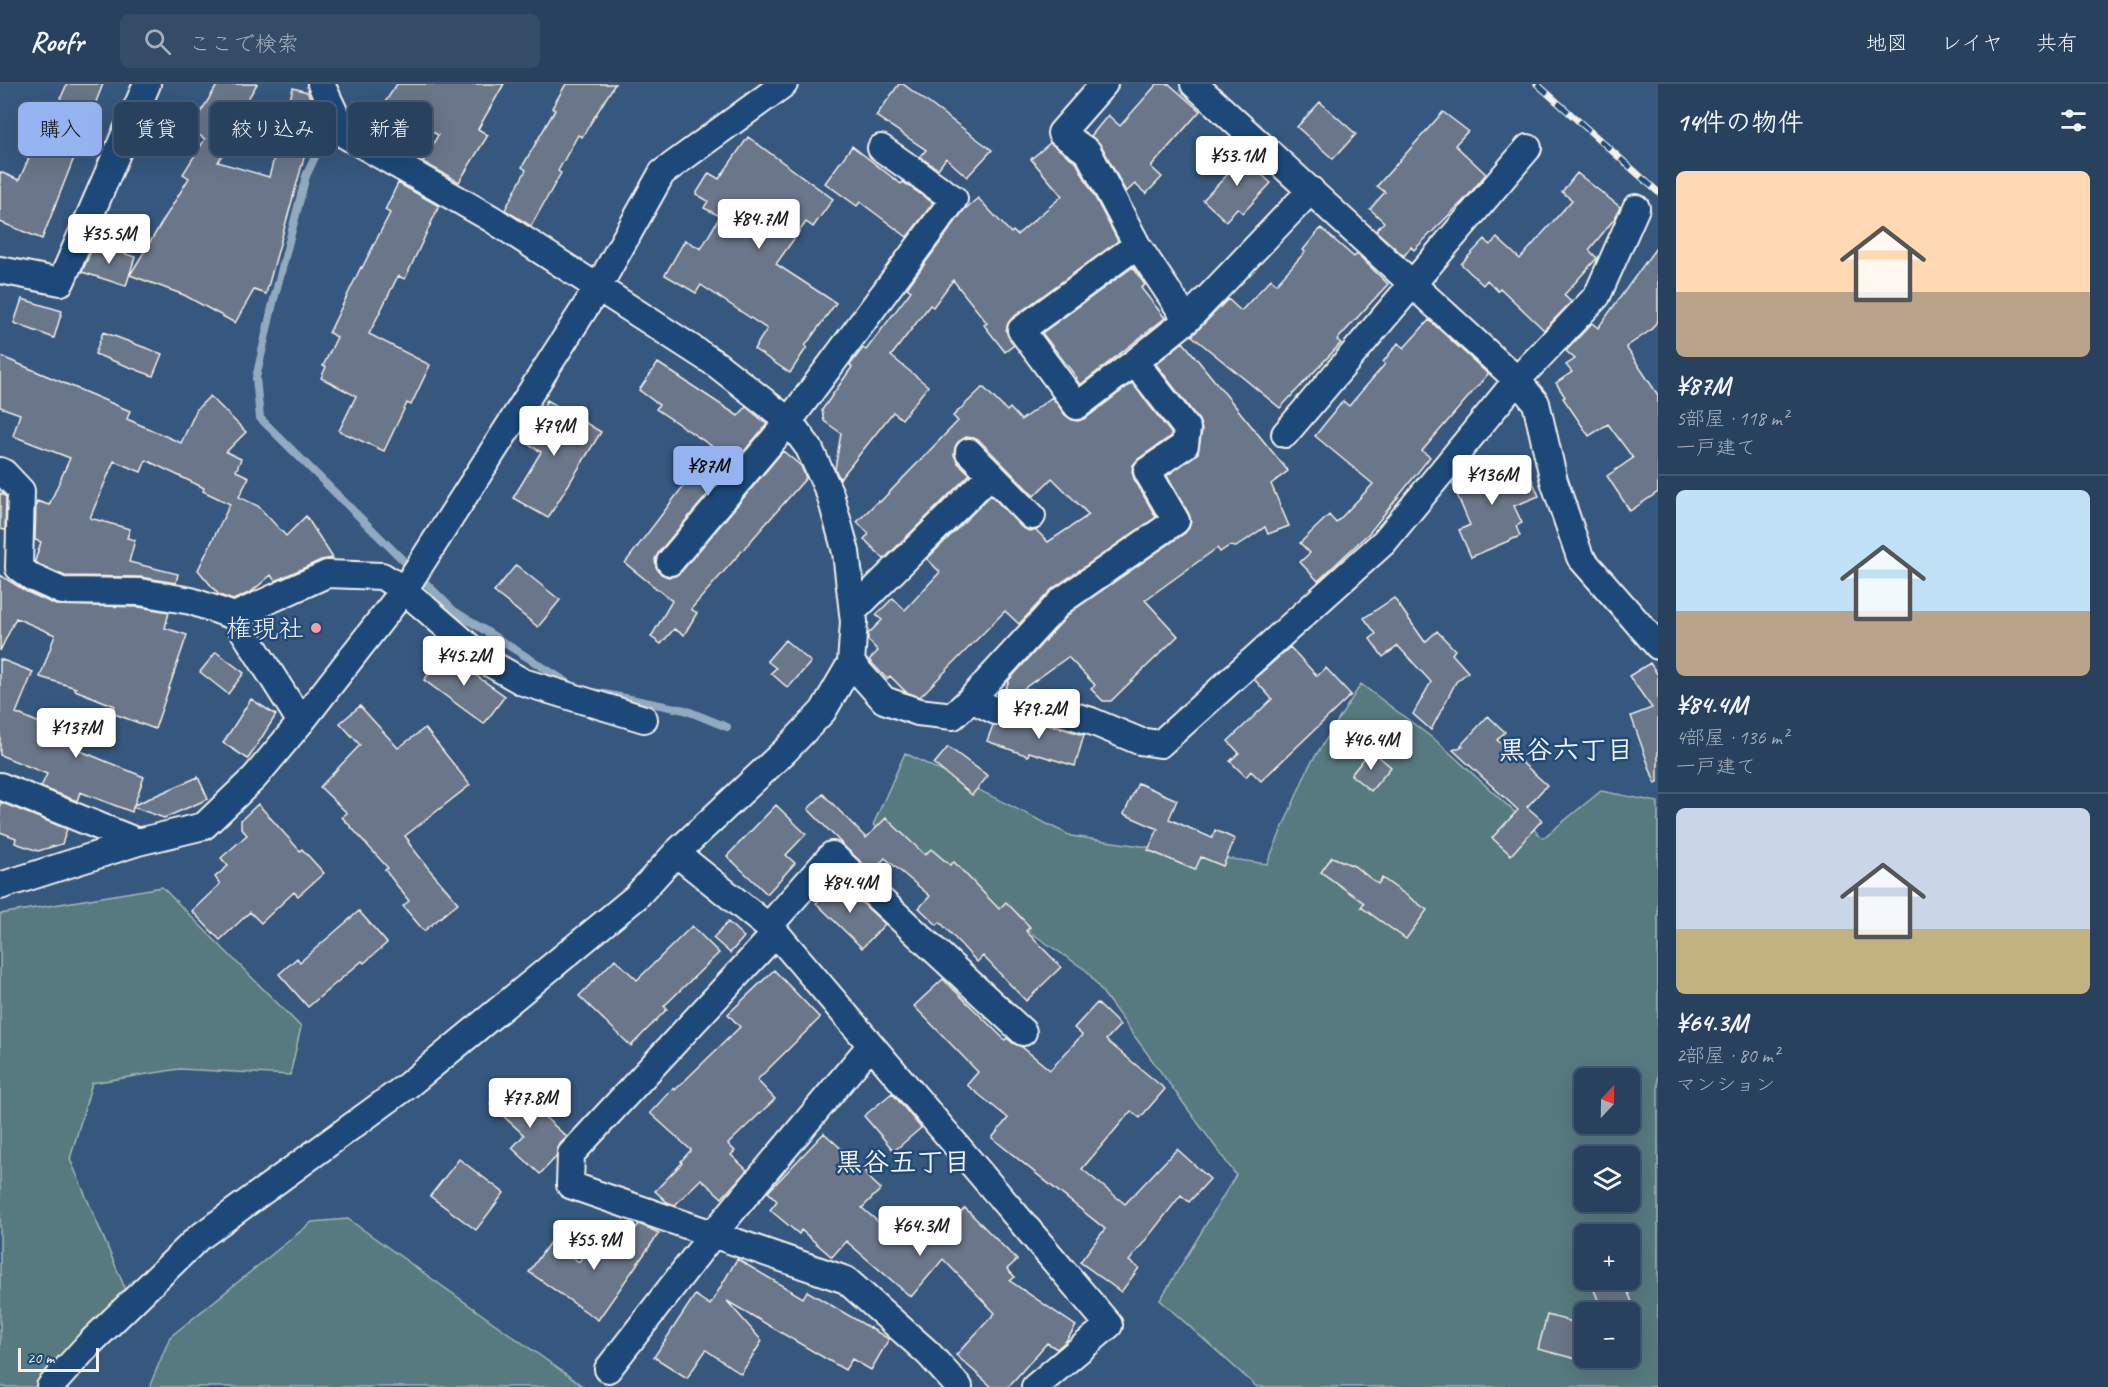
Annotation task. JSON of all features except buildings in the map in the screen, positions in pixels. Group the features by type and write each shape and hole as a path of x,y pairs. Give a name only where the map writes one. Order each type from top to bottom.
{"street":[{"path":"0,270 61,282 147,84"},
{"path":"50,1387 90,1343 197,1239 407,1086 636,897 676,853 823,711 851,663 854,622 846,552 830,494 809,448 789,421 716,364 492,219 345,135 321,84"},
{"path":"0,886 138,842 204,826 255,777 301,722 413,576 597,289 662,173 784,84"},
{"path":"1104,84 1061,133 1088,152 1137,245 1187,320"},
{"path":"1194,84 1517,380 1536,403 1554,481 1580,557 1658,646"},
{"path":"670,562 789,421 954,199 881,148"},
{"path":"1285,434 1528,148"},
{"path":"1137,245 1021,330 1077,406 1187,320 1311,190"},
{"path":"970,699 996,711 1030,703 1091,721 1139,741 1160,744 1384,542 1517,380 1597,296 1636,208"},
{"path":"851,663 884,700 918,712 953,716 1061,601 1176,521 1147,471 1185,445 1187,429 1135,362"},
{"path":"969,452 1032,516"},
{"path":"0,471 21,490 19,568 33,578 62,591 140,592 191,601 234,616 301,722"},
{"path":"853,610 991,474"},
{"path":"234,616 327,574 413,576 486,661 524,682 644,719"},
{"path":"0,786 138,842"},
{"path":"676,853 772,930 1109,1325 1035,1387"},
{"path":"959,1387 928,1353 846,1280 570,1185 571,1154 772,930 832,855 1023,1032"},
{"path":"608,1369 713,1234 871,1045"}],"green space":[{"path":"1361,684 1439,743 1543,838 1601,791 1658,802 1658,1387 1257,1387 1160,1300 1236,1175 1087,971 873,825 905,753 1071,836 1267,864 1309,766"},
{"path":"162,887 301,1027 290,1075 179,1069 92,1083 70,1159 127,1293 38,1387 0,1387 0,914"},
{"path":"348,1219 584,1387 152,1387 150,1385 170,1337 312,1222"}],"waterway":[{"path":"315,156 306,176 256,378 260,418 454,611 576,688"},
{"path":"600,693 685,710 727,727"}],"railway":[{"path":"1537,84 1658,192"}],"place":[{"name":"権現社","path":"316,628"}],"district":[{"name":"黒谷六丁目","path":"1566,750"},
{"name":"黒谷五丁目","path":"903,1162"}]}
